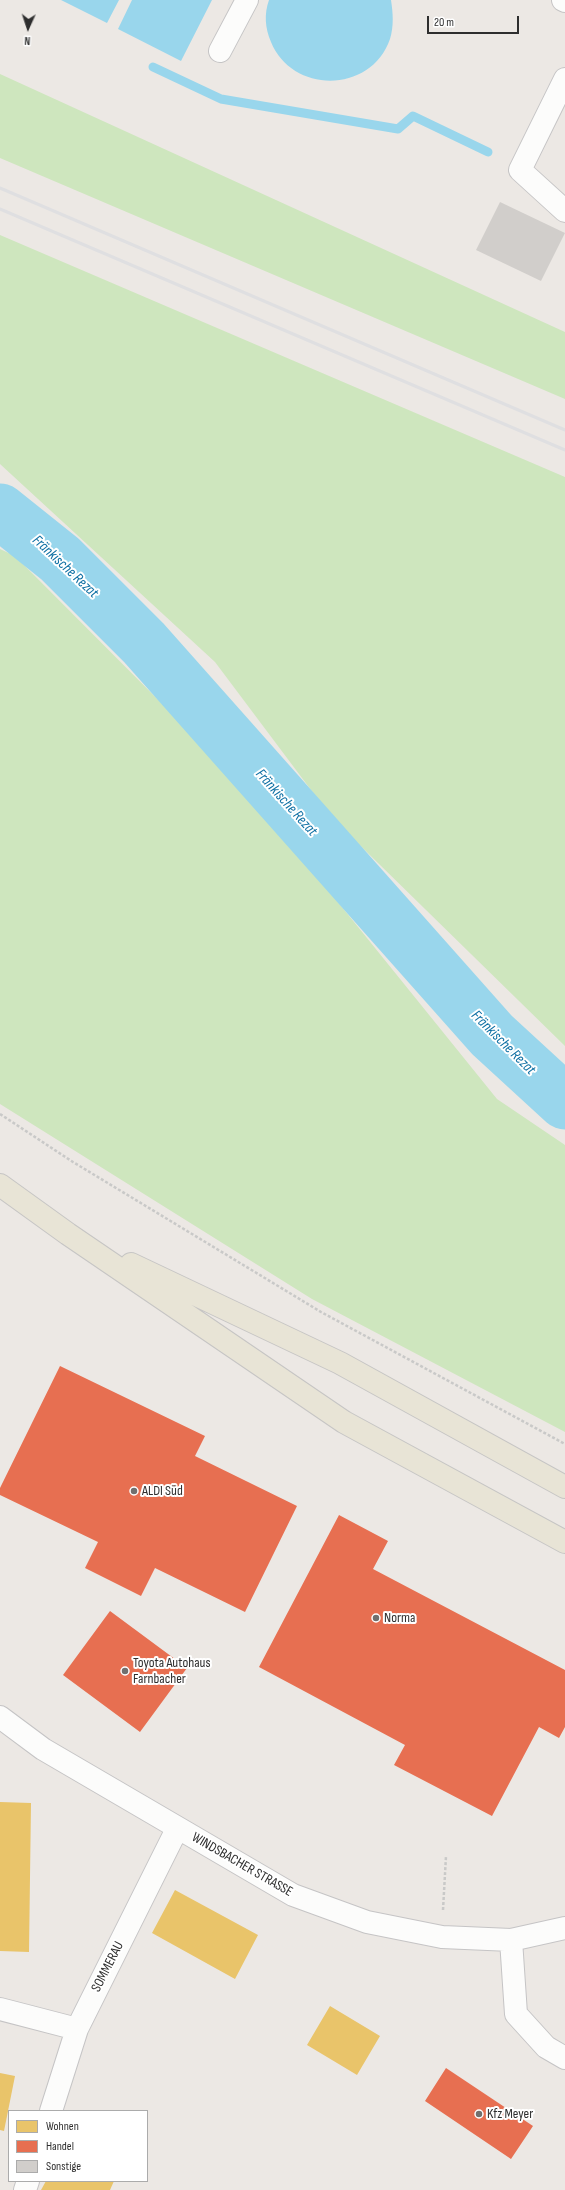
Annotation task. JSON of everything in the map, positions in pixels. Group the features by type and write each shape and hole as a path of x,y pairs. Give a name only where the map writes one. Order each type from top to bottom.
{"main road":[{"path":"0,1185 68,1234 344,1422 565,1542"},
{"path":"68,1234 340,1363 565,1487"}],"street":[{"path":"220,51 247,0"},
{"path":"565,79 520,170 565,211"},
{"name":"WINDSBACHER STRASSE","path":"0,1717 42,1749 177,1829 293,1895 367,1922 442,1937 511,1940 565,1928"},
{"name":"SOMMERAU","path":"51,2110 77,2029 177,1829"},
{"path":"511,1940 516,2014 546,2047 565,2058"},
{"path":"0,2009 77,2029"}],"path":[{"path":"0,1114 73,1162 321,1312 565,1444"}],"green space":[{"path":"0,74 565,332 565,399 0,158"},
{"path":"0,235 565,477 565,1046 332,818 215,662 0,464"},
{"path":"0,549 15,556 245,787 497,1099 565,1145 565,1432 312,1299 0,1104"}],"water":[{"path":"61,0 119,0 107,23"},
{"path":"132,0 212,0 181,61 118,29"},
{"path":"269,0 391,0 393,20 390,39 380,57 366,70 350,78 331,81 313,78 296,71 281,59 271,42 267,32 266,21 266,10"}],"building: Wohnen":[{"path":"0,1802 31,1803 29,1952 0,1951"},
{"path":"175,1890 258,1935 235,1979 152,1933"},
{"path":"330,2006 380,2036 357,2075 307,2045"},
{"path":"0,2073 15,2076 4,2131 0,2130"},
{"path":"45,2182 114,2182 110,2190 41,2190"}],"building: Handel":[{"name":"ALDI Süd","path":"60,1366 205,1436 195,1456 297,1506 245,1612 155,1568 141,1596 85,1568 98,1542 0,1495 0,1488"},
{"name":"Norma","path":"339,1515 388,1541 373,1569 565,1670 565,1727 559,1738 539,1727 492,1816 394,1765 405,1745 259,1667"},
{"name":"Toyota Autohaus Farnbacher","path":"110,1611 187,1668 140,1732 63,1675"},
{"name":"Kfz Meyer","path":"446,2068 533,2126 511,2159 425,2101"}],"building: Sonstige":[{"path":"500,202 565,233 541,281 476,250"}],"waterway":[{"path":"153,67 221,99 398,129 413,116 488,152"},
{"name":"Fränkische Rezat","path":"0,511 60,559 144,643 492,1035 565,1102"}],"railway":[{"path":"0,188 565,430"},
{"path":"0,209 565,450"}],"place":[{"name":"ALDI Süd","path":"134,1491"},
{"name":"Norma","path":"376,1618"},
{"name":"Toyota Autohaus Farnbacher","path":"125,1671"},
{"name":"Kfz Meyer","path":"479,2114"}]}
